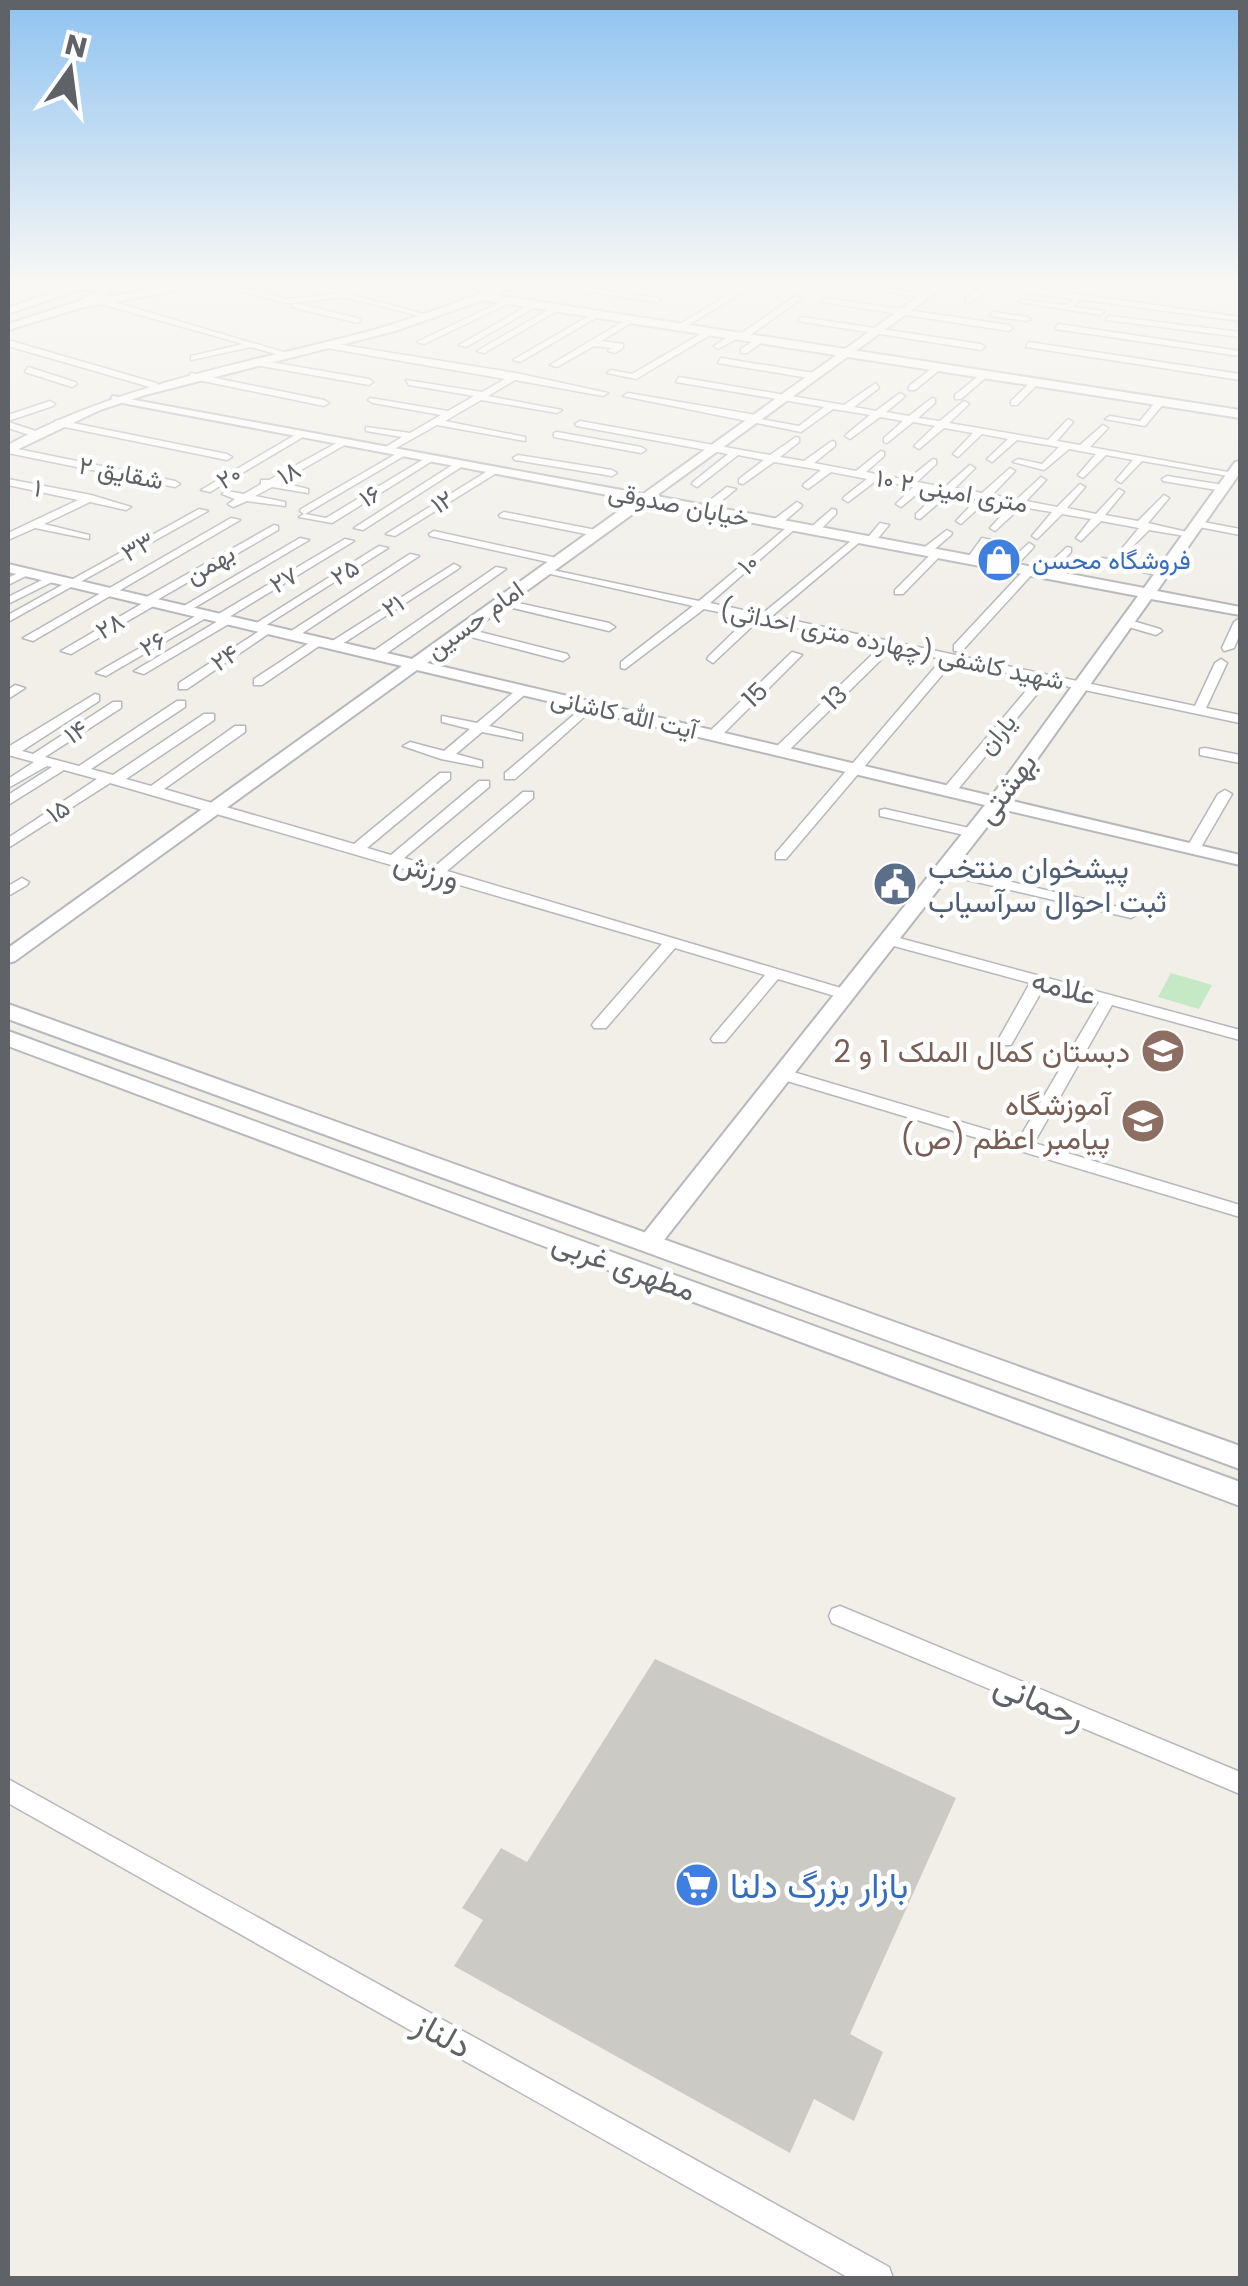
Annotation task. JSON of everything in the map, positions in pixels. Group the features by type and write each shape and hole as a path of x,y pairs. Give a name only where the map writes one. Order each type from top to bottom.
{"main road":[{"path":"8,450 58,423 140,390"},
{"path":"1084,390 1240,414"},
{"name":"مطهری غربی","path":"8,1010 1240,1458"},
{"name":"مطهری غربی","path":"8,1038 1240,1494"}],"street":[{"path":"258,390 324,403"},
{"path":"449,390 556,410"},
{"path":"387,450 492,390"},
{"path":"735,390 1082,449 1237,469"},
{"name":"امام حسین","path":"8,957 795,390"},
{"path":"846,409 871,390"},
{"path":"919,446 971,390"},
{"path":"1014,403 1028,390"},
{"path":"628,396 825,430"},
{"path":"850,436 900,396"},
{"name":"خیابان صدوقی","path":"116,398 1239,612"},
{"path":"373,400 449,414"},
{"path":"888,440 932,400"},
{"path":"1082,449 1106,423 1142,424 1160,402"},
{"path":"8,422 50,404"},
{"path":"804,426 831,406"},
{"path":"1120,411 1149,416"},
{"path":"8,422 36,434"},
{"path":"436,422 522,439"},
{"path":"620,432 634,422"},
{"path":"1032,454 1068,422"},
{"path":"58,423 228,457"},
{"name":"۱۰ متری امینی ۲","path":"580,424 1143,525 1240,532"},
{"path":"646,436 662,426"},
{"path":"369,429 410,436"},
{"path":"958,454 979,432"},
{"name":"۲۰","path":"206,490 304,434"},
{"path":"556,435 641,450"},
{"path":"992,459 1014,438"},
{"path":"743,481 796,440"},
{"path":"581,448 592,441"},
{"name":"۱۸","path":"246,497 345,442"},
{"path":"805,464 832,444"},
{"path":"1120,455 1132,444"},
{"path":"961,521 1014,467 1044,468 1066,446"},
{"name":"شقایق ۲","path":"8,450 175,484"},
{"path":"697,484 736,452"},
{"path":"1008,568 1103,452"},
{"name":"۱۶","path":"404,453 304,514 328,521 432,458"},
{"path":"858,474 881,454"},
{"path":"535,478 569,456"},
{"path":"518,458 612,472"},
{"path":"1081,538 1140,458"},
{"path":"908,483 933,462"},
{"path":"359,528 461,464"},
{"path":"278,466 320,474"},
{"path":"920,516 970,468"},
{"path":"808,486 829,469"},
{"name":"بهشتی","path":"648,1243 997,802 1237,469"},
{"name":"۱۲","path":"390,534 494,470"},
{"path":"848,499 875,477"},
{"path":"254,479 304,491"},
{"path":"1166,479 1224,488"},
{"path":"995,528 1042,480"},
{"name":"۱","path":"8,482 126,507"},
{"path":"8,495 27,486"},
{"path":"901,504 922,486"},
{"path":"704,510 731,488"},
{"path":"230,499 246,497 281,504"},
{"path":"8,537 92,498"},
{"path":"1125,550 1164,498"},
{"path":"776,523 797,505"},
{"name":"۳۳","path":"8,619 203,511"},
{"path":"814,530 832,512"},
{"path":"504,514 596,533"},
{"path":"29,638 234,520"},
{"path":"34,524 85,537"},
{"path":"713,658 812,575 884,525"},
{"name":"۱۰","path":"625,665 792,526"},
{"name":"بهمن","path":"150,602 274,528"},
{"path":"899,592 947,533"},
{"path":"434,534 557,561"},
{"path":"183,610 304,540"},
{"path":"971,560 986,540"},
{"name":"۲۷","path":"217,618 350,542"},
{"name":"۲۵","path":"262,628 383,548"},
{"path":"1044,574 1067,550"},
{"path":"291,635 414,556"},
{"path":"1102,561 1162,573"},
{"name":"۲۱","path":"258,682 454,567"},
{"name":"آیت الله کاشانی","path":"8,568 1240,860"},
{"path":"376,655 500,569"},
{"name":"شهید کاشفی (چهارده متری احداثی)","path":"543,571 889,644 954,653 1044,678 1240,719"},
{"path":"780,856 1028,571"},
{"path":"8,582 26,572"},
{"path":"8,601 52,578"},
{"name":"۲۸","path":"67,650 150,602"},
{"path":"500,602 609,627"},
{"path":"1228,648 1239,612"},
{"path":"140,671 217,618"},
{"name":"۲۶","path":"102,672 217,618"},
{"path":"1126,624 1156,631"},
{"name":"۲۴","path":"183,686 262,628"},
{"path":"460,631 563,657"},
{"name":"13","path":"780,751 889,644"},
{"name":"15","path":"714,735 796,655"},
{"path":"1199,710 1221,663"},
{"name":"یاران","path":"949,791 1044,678"},
{"path":"446,756 524,690"},
{"path":"8,784 21,757 95,698"},
{"path":"80,771 181,704"},
{"name":"۱۴","path":"21,757 116,705"},
{"path":"510,776 589,706"},
{"path":"111,779 208,717"},
{"path":"447,719 517,737"},
{"path":"154,790 240,729"},
{"path":"410,746 476,764"},
{"path":"1205,752 1240,760"},
{"name":"ورزش","path":"21,757 215,807 845,994"},
{"path":"8,801 62,766"},
{"path":"357,849 445,776"},
{"name":"۱۵","path":"8,844 111,779"},
{"path":"393,860 484,784"},
{"path":"1193,849 1225,794"},
{"path":"436,872 528,795"},
{"path":"885,813 973,832"},
{"path":"943,870 1131,914"},
{"path":"8,892 22,882"},
{"name":"علامه","path":"888,940 1240,1034"},
{"path":"600,1025 671,942"},
{"path":"719,1039 774,973"},
{"path":"1005,1042 1040,980"},
{"path":"1024,1146 1108,999"},
{"path":"783,1074 1240,1212"},
{"name":"رحمانی","path":"840,1616 1240,1783"},
{"name":"دلناز","path":"8,1790 878,2278"}],"green space":[{"path":"1171,973 1212,985 1199,1009 1158,997"}],"building":[{"name":"بازار بزرگ دلنا","path":"655,1659 956,1798 850,2034 883,2052 854,2121 814,2099 790,2153 454,1966 483,1920 462,1908 501,1848 527,1862"}],"place":[{"name":"فروشگاه محسن","path":"999,560"},
{"name":"پیشخوان منتخب ثبت احوال سرآسیاب","path":"895,884"},
{"name":"دبستان کمال الملک 1 و 2","path":"1163,1051"},
{"name":"آموزشگاه پیامبر اعظم (ص)","path":"1143,1121"},
{"name":"بازار بزرگ دلنا","path":"697,1885"}]}
